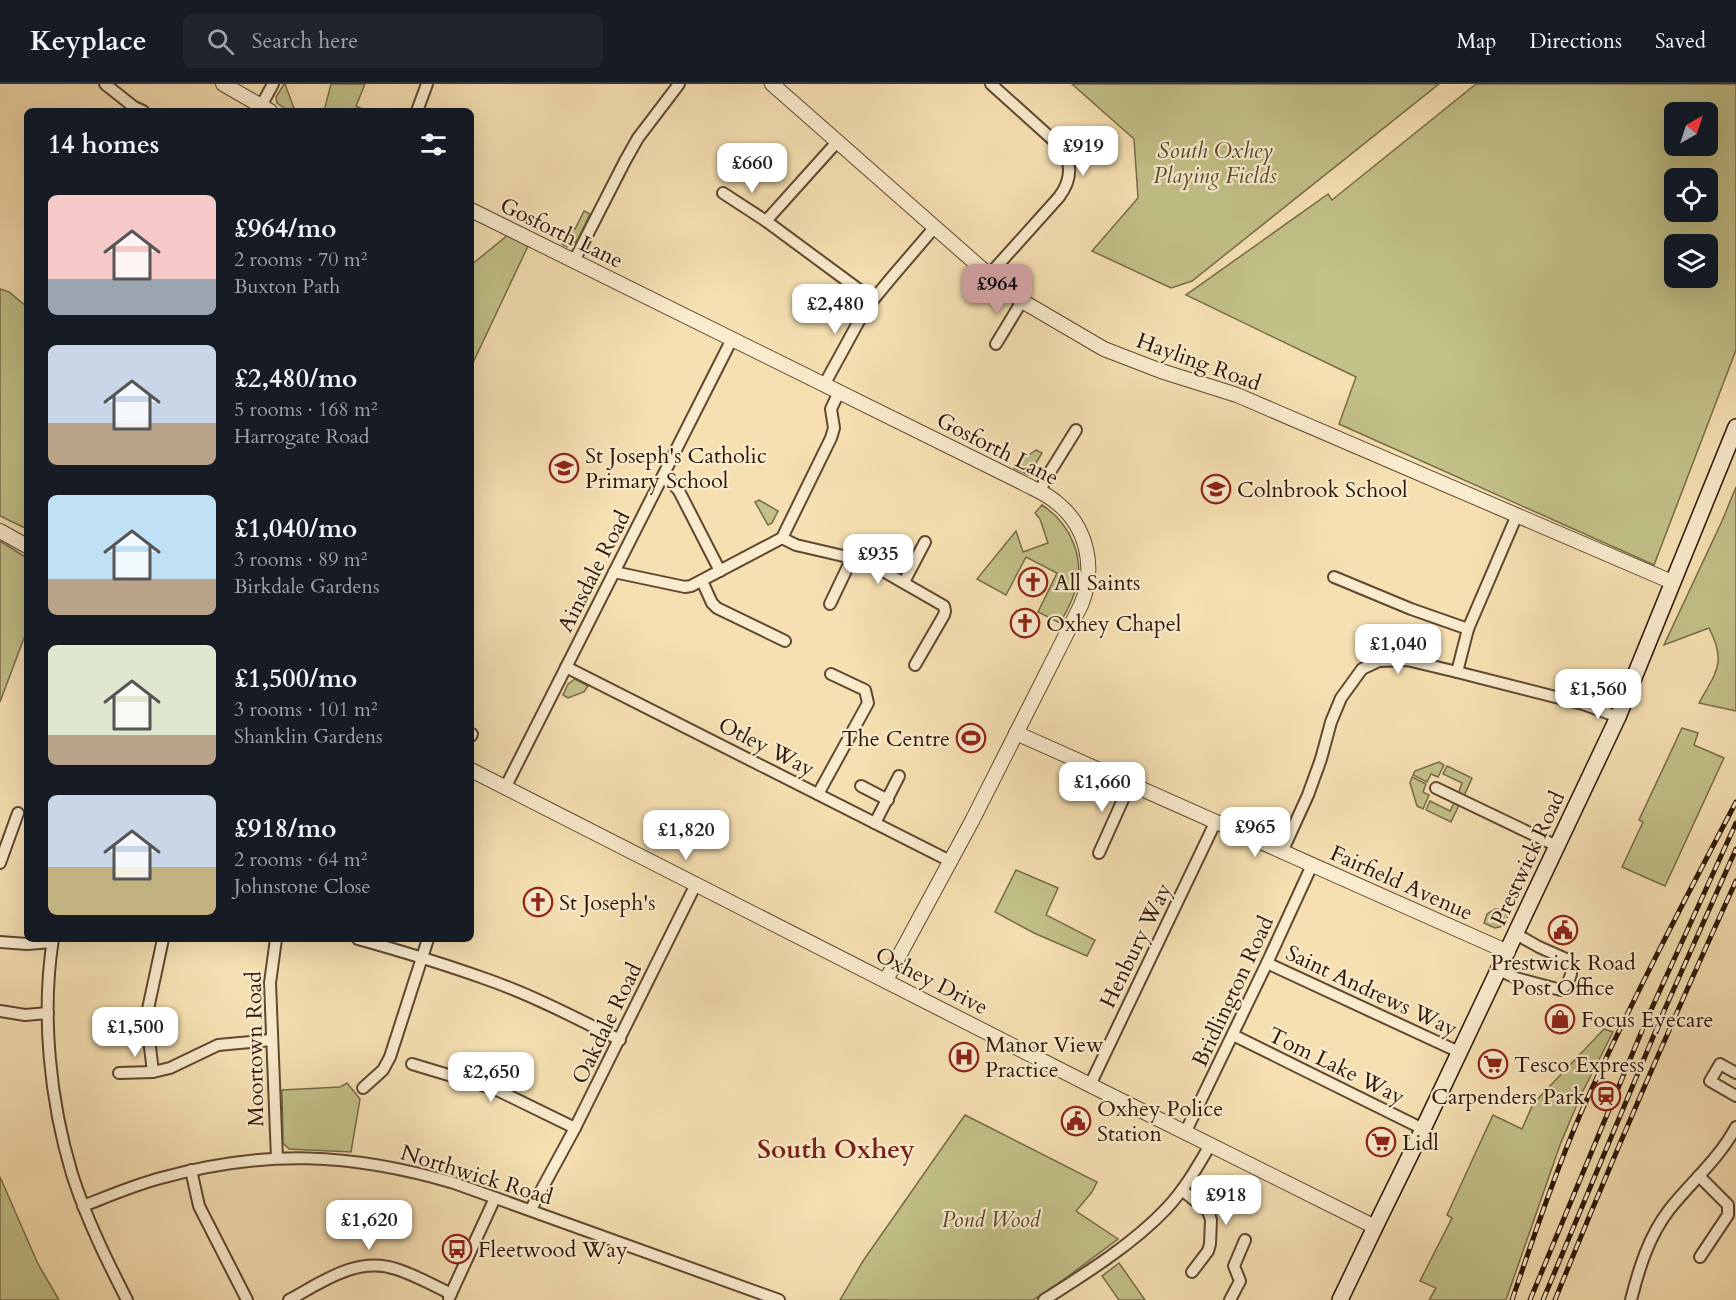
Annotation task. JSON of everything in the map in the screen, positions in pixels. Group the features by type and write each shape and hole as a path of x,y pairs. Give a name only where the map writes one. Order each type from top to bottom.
{"main road":[{"name":"Prestwick Road","path":"1340,1300 1508,952 1618,717 1736,427"}],"street":[{"path":"105,84 137,108"},
{"path":"224,84 266,108 273,84"},
{"path":"418,108 427,84"},
{"path":"574,261 625,161 679,84"},
{"name":"Hayling Road","path":"772,84 989,275 1022,301 1104,349 1161,371 1237,395 1672,582"},
{"path":"989,275 1059,197 1067,185 1070,173 1062,148 991,84"},
{"path":"766,221 837,142"},
{"path":"723,193 766,221 873,300"},
{"name":"Gosforth Lane","path":"474,211 1040,492 1058,503 1074,521 1087,550 1088,577 1081,605 950,861 886,980"},
{"path":"824,385 873,300 934,228"},
{"path":"996,344 1022,301"},
{"name":"Ainsdale Road","path":"505,788 732,339"},
{"path":"614,572 692,586 782,538 831,438 834,428 831,407 839,392"},
{"path":"1040,492 1044,480 1076,430"},
{"path":"662,478 673,484 679,491 720,571"},
{"path":"1458,672 1468,629 1517,515"},
{"path":"0,531 24,544"},
{"path":"782,538 796,545 869,564 939,602 945,609 942,619 915,665"},
{"path":"904,582 925,542"},
{"path":"830,604 852,558"},
{"path":"1334,577 1410,609 1468,629"},
{"path":"702,581 712,603 717,608 785,642"},
{"path":"1282,852 1308,795 1341,698 1362,669 1379,661 1407,660 1583,704 1618,717"},
{"name":"Otley Way","path":"566,667 950,861"},
{"path":"818,794 868,703 865,690 831,674"},
{"name":"Fairfield Avenue","path":"1016,733 1508,952"},
{"name":"Oxhey Drive","path":"474,772 1374,1227"},
{"path":"875,824 899,776"},
{"path":"1099,853 1130,784"},
{"path":"861,786 888,800"},
{"path":"1436,788 1557,846"},
{"path":"0,863 18,813"},
{"name":"Henbury Way","path":"1090,1085 1215,823"},
{"name":"Bridlington Road","path":"1185,1133 1312,865"},
{"name":"Oakdale Road","path":"531,1209 620,1040 696,884"},
{"path":"1499,970 1516,978 1561,990 1566,986 1571,975 1571,965 1566,959 1516,934"},
{"path":"0,942 27,945 42,942"},
{"path":"52,942 48,1013 51,1076 56,1108 72,1176 83,1206 104,1256 127,1300"},
{"path":"153,1072 148,1009 162,942"},
{"name":"Moortown Road","path":"275,942 270,982 277,1158"},
{"path":"368,942 421,957 532,997 620,1040"},
{"path":"363,1088 383,1070 390,1057 427,942"},
{"name":"Saint Andrews Way","path":"1267,963 1459,1053"},
{"path":"0,1011 25,1015 48,1013"},
{"name":"Tom Lake Way","path":"1233,1035 1423,1129"},
{"path":"119,1073 153,1072 170,1068 218,1045 271,1040"},
{"path":"412,1064 495,1089 575,1128"},
{"path":"1736,1073 1720,1064 1710,1081 1736,1096"},
{"path":"1631,1300 1641,1265 1655,1231 1678,1199 1717,1156 1736,1127"},
{"path":"1044,1300 1094,1268 1161,1215 1182,1191 1210,1145"},
{"name":"Northwick Road","path":"83,1206 148,1182 191,1170 235,1162 277,1158 316,1158 374,1164 454,1183 779,1300"},
{"path":"191,1170 199,1206 247,1300"},
{"path":"1699,1176 1728,1205 1728,1215 1700,1257"},
{"path":"1182,1191 1208,1211 1211,1220 1208,1251 1192,1272"},
{"path":"289,1300 348,1269 371,1265 395,1268 449,1297 495,1198"},
{"path":"1230,1300 1240,1281 1234,1266 1245,1240"}],"green space":[{"path":"285,84 294,108 284,108 277,103 276,97"},
{"path":"331,84 365,84 356,106 360,108 325,108"},
{"name":"South Oxhey Playing Fields","path":"1072,84 1439,84 1192,281 1171,288 1092,251 1138,198 1134,139"},
{"path":"1476,84 1736,84 1736,350 1654,565 1339,424 1356,377 1186,295 1328,194 1332,200"},
{"path":"584,211 590,214 577,241 567,247 562,244 571,227 575,229"},
{"path":"508,235 528,246 474,361 474,263"},
{"path":"0,289 9,292 24,304 24,528 0,516"},
{"path":"1036,450 1042,453 1029,475 1014,468 1017,463"},
{"path":"1736,487 1736,711 1699,703 1717,667 1717,650 1709,628 1664,645"},
{"path":"759,500 778,511 772,523 768,525 755,502"},
{"path":"1042,505 1061,522 1068,533 1074,544 1079,568 1078,581 1060,623 1038,612 1057,573 1026,557 1006,595 977,579 1016,531 1023,552 1048,543 1040,519 1035,513"},
{"path":"0,541 24,556 24,638 0,702"},
{"path":"575,679 588,686 584,692 568,698 563,695 568,684"},
{"path":"1682,728 1698,733 1694,745 1724,758 1665,886 1622,867 1643,822 1639,820"},
{"path":"1439,762 1444,765 1438,777 1431,774 1427,782 1413,775 1415,771"},
{"path":"1447,766 1472,778 1464,796 1458,794 1462,783 1443,774"},
{"path":"1412,777 1426,784 1423,792 1429,795 1423,809 1417,806 1410,783"},
{"path":"1430,801 1450,811 1455,801 1460,803 1451,822 1426,810"},
{"path":"1016,870 1058,888 1046,915 1095,940 1087,956 1034,933 995,912"},
{"path":"1495,909 1510,911 1503,926 1495,928 1484,923 1487,914"},
{"path":"1604,1029 1613,1032 1581,1095 1560,1145 1506,1300 1429,1300 1436,1288 1420,1281 1452,1218 1447,1215 1493,1115 1522,1129 1533,1104"},
{"path":"347,1083 360,1099 351,1152 289,1149 283,1143 282,1090 340,1087"},
{"name":"Pond Wood","path":"965,1115 1097,1182 1092,1192 1076,1211 1118,1239 1033,1300 840,1300 863,1261"},
{"path":"0,1177 38,1264 59,1300 0,1300"},
{"path":"1119,1263 1145,1300 1119,1300 1102,1276"}],"railway":[{"path":"1512,1300 1554,1179 1583,1108 1638,992 1736,802"},
{"path":"1530,1300 1646,1021 1736,823"},
{"path":"1543,1300 1664,1011 1736,849"},
{"path":"1555,1300 1643,1089 1736,881"}],"place":[{"name":"St Joseph's Catholic Primary School","path":"564,468"},
{"name":"Colnbrook School","path":"1216,489"},
{"name":"All Saints","path":"1033,582"},
{"name":"Oxhey Chapel","path":"1025,623"},
{"name":"The Centre","path":"971,738"},
{"name":"St Joseph's","path":"538,902"},
{"name":"Prestwick Road Post Office","path":"1563,930"},
{"name":"Focus Eyecare","path":"1560,1019"},
{"name":"Manor View Practice","path":"964,1057"},
{"name":"Tesco Express","path":"1493,1064"},
{"name":"Carpenders Park","path":"1606,1096"},
{"name":"Oxhey Police Station","path":"1076,1121"},
{"name":"Lidl","path":"1381,1142"},
{"name":"Fleetwood Way","path":"457,1249"}],"district":[{"name":"South Oxhey","path":"836,1149"}]}
